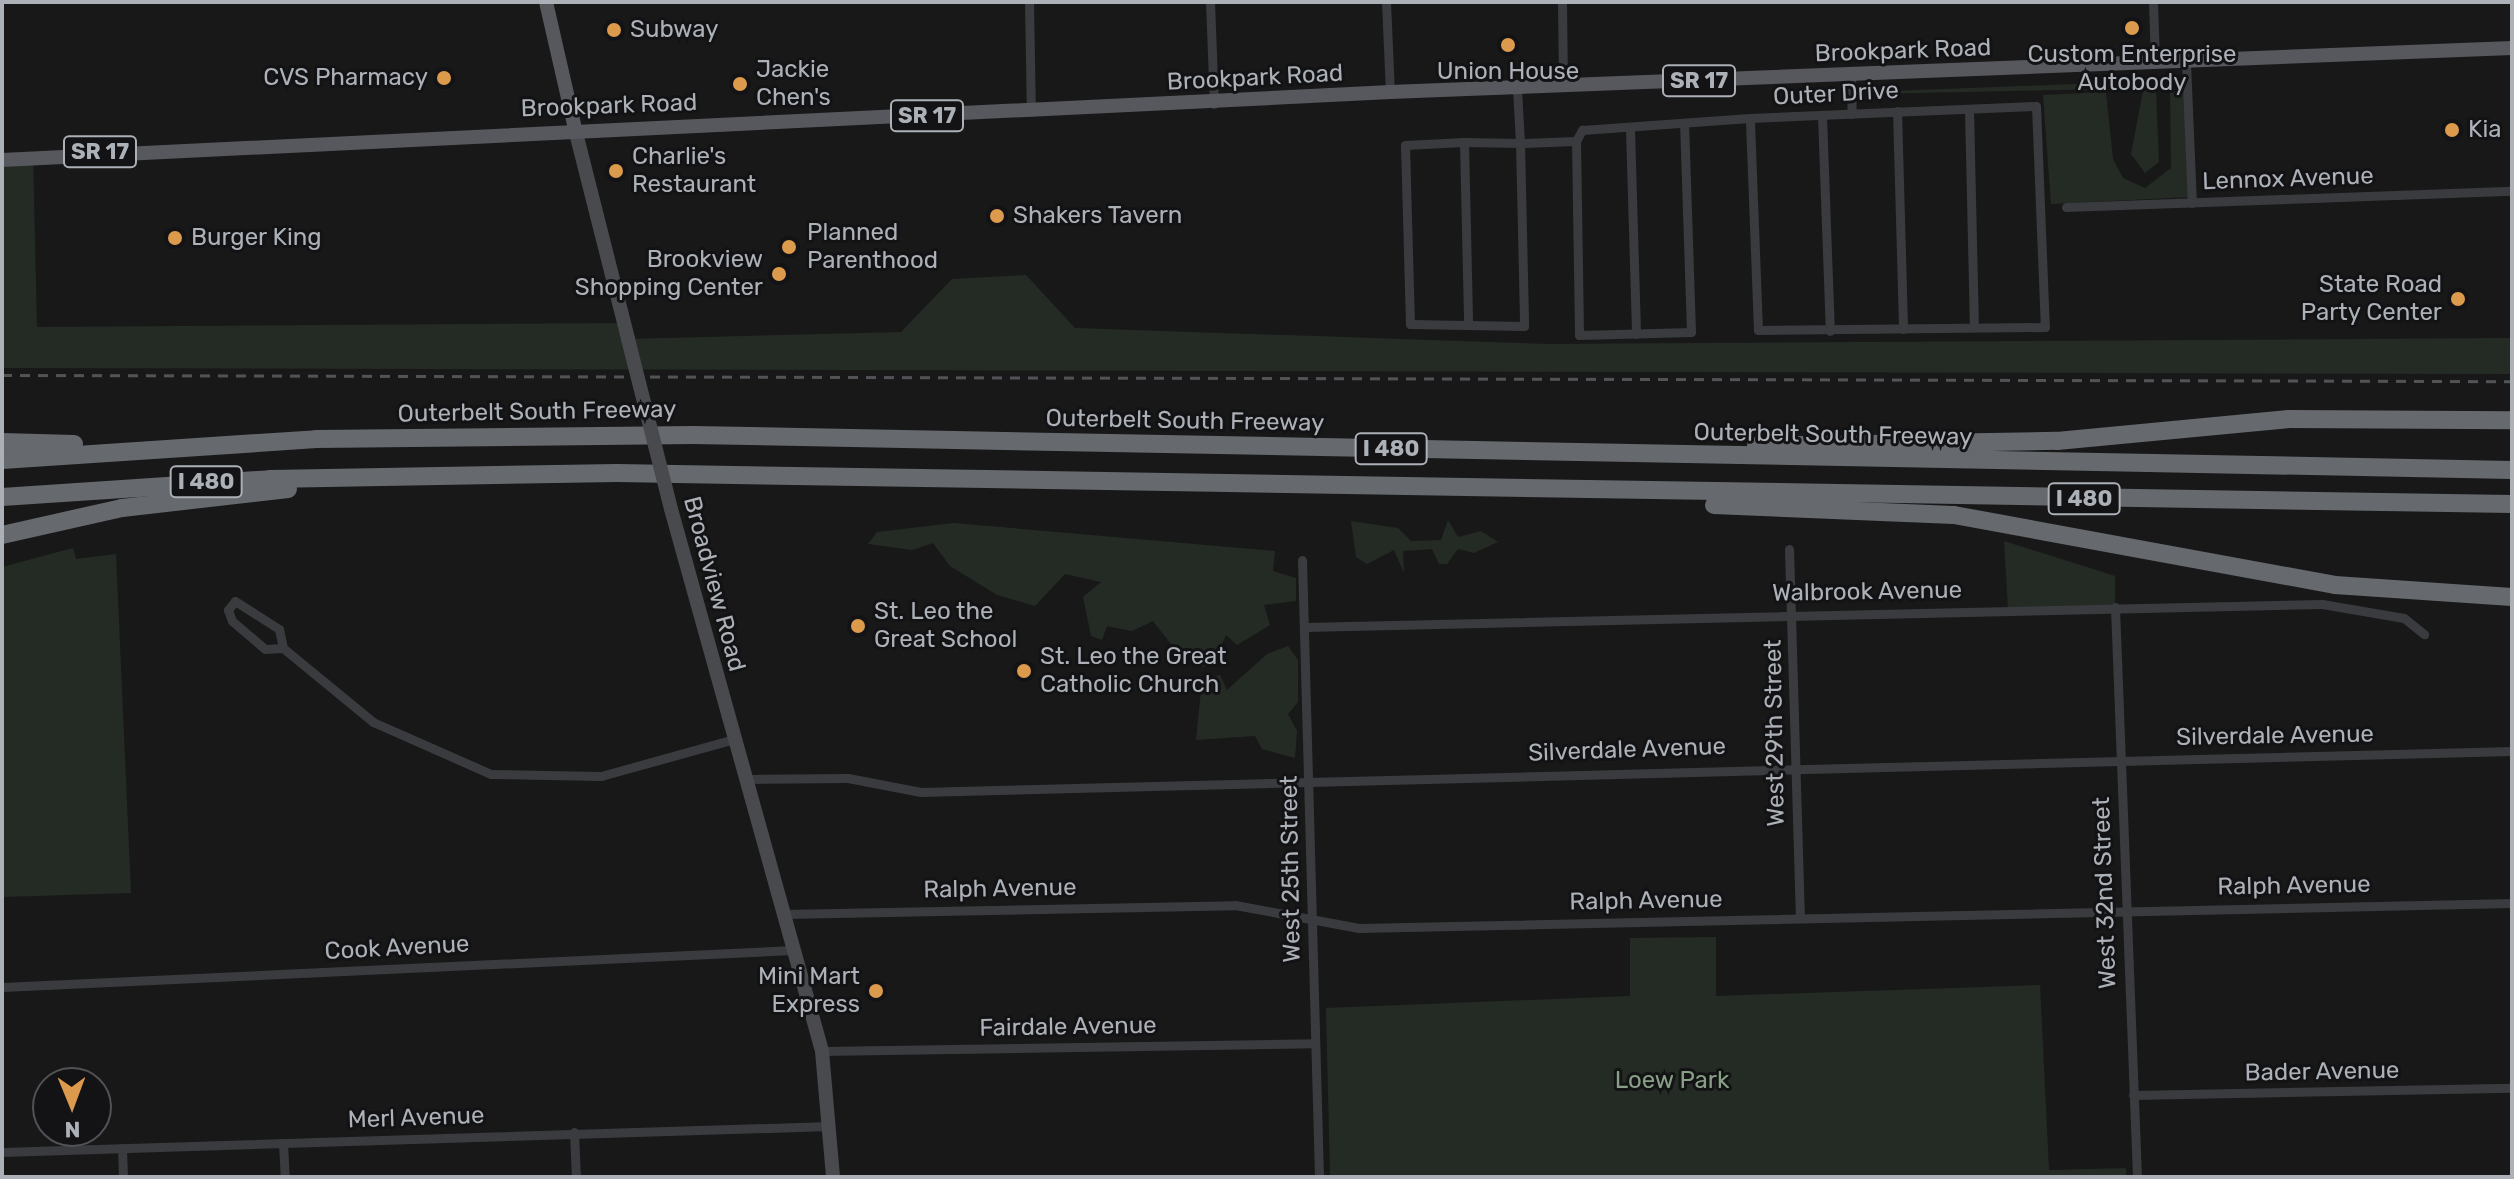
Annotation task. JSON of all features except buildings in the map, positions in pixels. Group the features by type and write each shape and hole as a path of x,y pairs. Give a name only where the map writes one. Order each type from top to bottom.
{"highway":[{"path":"1666,456 1758,446 2057,441 2257,420 2512,420"},
{"name":"Outerbelt South Freeway","path":"2,460 161,447 693,435 2512,470"},
{"path":"2,442 161,447"},
{"path":"2,535 122,508 409,474"},
{"name":"I 480","path":"2,497 409,474 2512,504"},
{"path":"1657,494 1742,508 1954,515 2347,587 2512,597"}],"main road":[{"name":"Broadview Road","path":"546,2 671,509 822,1051 832,1126 833,1177"},
{"name":"Brookpark Road","path":"2,160 575,129 1214,104 1390,92 2512,48"}],"street":[{"path":"1029,2 1031,112"},
{"path":"1210,2 1214,104"},
{"path":"1386,2 1390,92"},
{"path":"1562,2 1563,87"},
{"path":"2153,2 2155,62"},
{"path":"2186,62 2192,203"},
{"path":"1851,75 1852,114"},
{"path":"1464,142 1468,325 1524,326 1517,88"},
{"name":"Outer Drive","path":"1468,325 1410,324 1405,145 1576,141 1582,130 1630,129 1750,118 2036,106 2045,327 1974,327"},
{"path":"1750,118 1758,330 1974,327 1969,109"},
{"path":"1897,111 1903,329"},
{"path":"1822,116 1830,331"},
{"path":"1576,141 1579,335 1691,332 1684,124"},
{"path":"1630,129 1636,334"},
{"name":"Lennox Avenue","path":"2066,207 2512,191"},
{"name":"West 29th Street","path":"1789,549 1800,917"},
{"name":"West 25th Street","path":"1302,560 1319,1177"},
{"path":"283,648 265,649 232,621 230,604 249,604 279,629 283,648 373,722 491,774 601,776 734,739"},
{"name":"Walbrook Avenue","path":"1305,627 1791,613 2322,604 2404,618 2424,634"},
{"name":"West 32nd Street","path":"2115,607 2124,909 2137,1177"},
{"name":"Silverdale Avenue","path":"745,779 848,778 921,792 1795,764 2512,751"},
{"name":"Ralph Avenue","path":"783,914 1235,905 1359,928 2124,909 2512,903"},
{"name":"Cook Avenue","path":"2,987 794,950"},
{"name":"Fairdale Avenue","path":"822,1051 1314,1043"},
{"name":"Bader Avenue","path":"2133,1095 2512,1088"},
{"name":"Merl Avenue","path":"2,1152 832,1126"},
{"path":"574,1132 576,1177"},
{"path":"283,1143 285,1177"},
{"path":"122,1148 123,1177"}],"green space":[{"path":"2101,83 2110,89 1867,94 1868,92"},
{"path":"2186,89 2190,197 2051,204 2043,95 2106,92 2113,159 2123,178 2145,188 2171,168 2170,92"},
{"path":"2156,90 2159,162 2145,173 2131,154 2143,91"},
{"path":"33,155 37,327 624,323 629,339 901,332 952,279 1026,275 1075,328 1546,344 2512,338 2512,374 2,368 2,157"},
{"path":"1448,520 1458,537 1481,531 1498,542 1474,553 1458,549 1447,564 1439,564 1432,549 1403,551 1404,573 1394,550 1367,564 1356,557 1351,521 1398,528 1411,541 1441,540"},
{"path":"954,523 1275,551 1273,571 1296,578 1296,601 1264,605 1270,625 1237,645 1226,635 1213,663 1203,667 1174,648 1153,621 1132,631 1107,626 1102,640 1091,636 1083,597 1101,582 1065,574 1035,606 997,595 950,566 933,543 912,550 868,544 877,532"},
{"path":"2004,541 2115,576 2115,607 2008,609"},
{"path":"73,548 76,559 116,554 131,893 2,897 2,567"},
{"path":"1288,646 1298,660 1298,702 1288,714 1297,731 1295,758 1262,749 1255,736 1196,740 1202,680 1220,675 1227,690 1267,654"},
{"name":"Loew Park","path":"1716,937 1716,996 2040,985 2049,1170 2126,1168 2126,1177 1330,1177 1326,1008 1630,996 1630,938"}],"railway":[{"path":"2,375 2512,381"}],"place":[{"name":"Custom Enterprise Autobody","path":"2132,28"},
{"name":"Subway","path":"614,30"},
{"name":"Union House","path":"1508,45"},
{"name":"CVS Pharmacy","path":"444,78"},
{"name":"Jackie Chen's","path":"740,84"},
{"name":"Kia","path":"2452,130"},
{"name":"Charlie's Restaurant","path":"616,171"},
{"name":"Shakers Tavern","path":"997,216"},
{"name":"Burger King","path":"175,238"},
{"name":"Planned Parenthood","path":"789,247"},
{"name":"Brookview Shopping Center","path":"779,274"},
{"name":"State Road Party Center","path":"2458,299"},
{"name":"St. Leo the Great School","path":"858,626"},
{"name":"St. Leo the Great Catholic Church","path":"1024,671"},
{"name":"Mini Mart Express","path":"876,991"}]}
